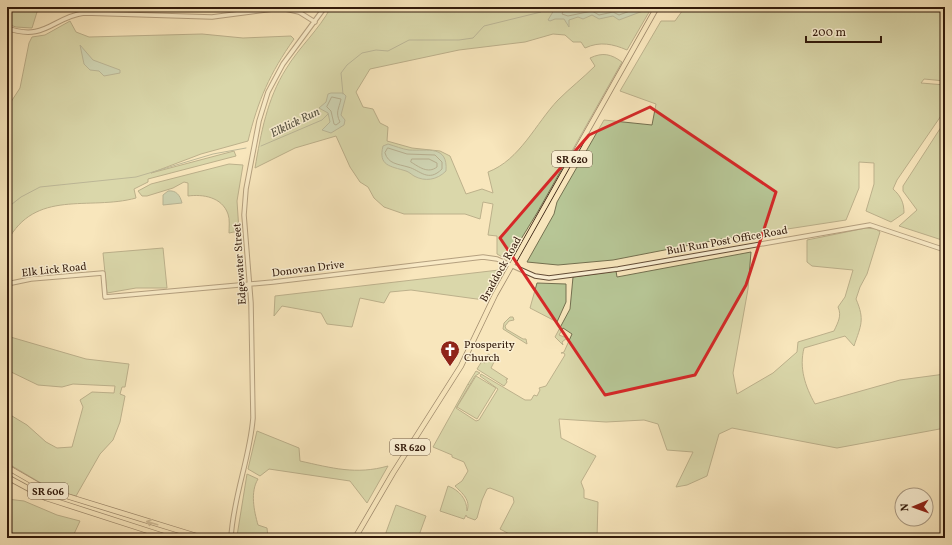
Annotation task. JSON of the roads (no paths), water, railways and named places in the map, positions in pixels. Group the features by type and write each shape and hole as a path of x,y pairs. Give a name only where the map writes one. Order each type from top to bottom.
{"main road":[{"name":"Braddock Road","path":"355,538 393,473 461,366 490,305 511,266 657,7"},
{"name":"SR 606","path":"7,467 47,490 203,538"},
{"name":"SR 606","path":"7,476 46,498 170,538"}],"street":[{"name":"Edgewater Street","path":"231,538 236,499 253,418 250,284 244,215 245,197 261,114 268,93 282,64 325,7"},
{"path":"7,28 24,32 36,32 70,17 84,13 212,17 281,8 299,12 315,22"},
{"name":"Bull Run Post Office Road","path":"511,266 535,276 560,277 870,225 945,250"},
{"name":"Donovan Drive","path":"105,297 250,284 483,257 496,259 511,266"},
{"name":"Elk Lick Road","path":"7,284 31,279 103,273 105,297"}],"water":[{"path":"564,7 647,7 643,11 619,20 613,16 599,19 592,15 583,19 578,17 569,20 569,27 564,19 548,20 554,10"},
{"path":"80,45 93,60 120,70 120,73 104,76 99,71 90,70 84,64"},
{"path":"343,93 346,96 341,115 345,120 344,125 331,133 322,130 330,122 328,113 319,108 326,102 328,94"},
{"path":"388,144 409,150 430,150 440,153 444,157 446,163 446,171 435,178 422,179 407,171 390,166 382,158 383,146"},
{"path":"168,191 173,191 177,194 182,203 163,205 163,195"}],"waterway":[{"name":"Elklick Run","path":"343,94 341,73 347,65 362,53 376,50 388,51 409,40 459,40 473,38 484,26 541,12 546,7"},
{"name":"Elklick Run","path":"261,146 322,120 328,114"},
{"name":"Elklick Run","path":"7,208 21,197 40,187 136,177 213,154 246,148"}],"place":[{"name":"Prosperity Church","path":"450,367"}]}
